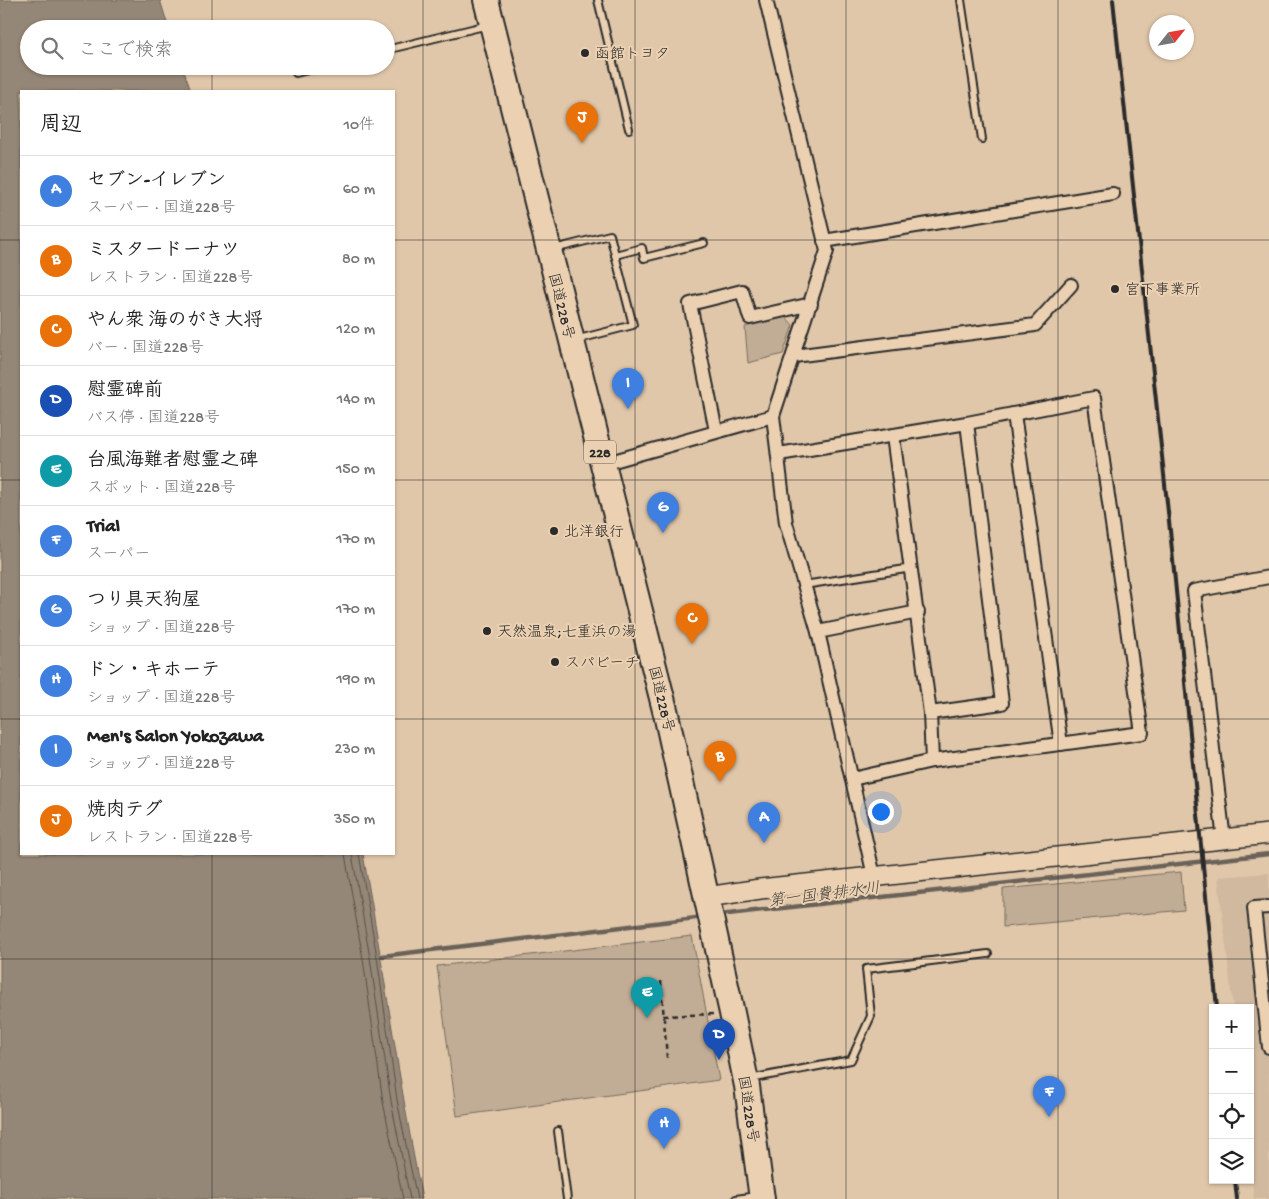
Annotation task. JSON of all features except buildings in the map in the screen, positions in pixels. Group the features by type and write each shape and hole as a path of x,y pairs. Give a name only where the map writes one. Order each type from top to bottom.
{"highway":[{"name":"国道228号","path":"486,0 666,714 732,1013 745,1080 762,1197"}],"street":[{"path":"766,0 827,251 794,356 772,416 786,523 818,632 874,876"},
{"path":"824,241 1113,194"},
{"path":"794,356 1034,325 1071,285"},
{"path":"716,431 690,304 742,291 750,318 811,304"},
{"path":"778,454 967,423 1094,398 1142,733 932,761 852,779"},
{"path":"1014,414 1061,744"},
{"path":"603,464 772,416"},
{"path":"930,713 1002,703 967,423"},
{"path":"893,436 918,612 930,713 932,761"},
{"path":"1224,840 1194,591 1269,577"},
{"path":"818,632 918,612"},
{"path":"707,901 874,876 1269,834"},
{"path":"1269,907 1254,908 1269,1047"}],"lane":[{"path":"598,0 629,129"},
{"path":"961,0 982,139"},
{"path":"395,48 492,24"},
{"path":"548,251 610,235 633,325 571,341"},
{"path":"615,255 642,248 644,258 704,243"},
{"path":"804,585 912,568"},
{"path":"745,1080 851,1060 871,1016 866,969 988,954"},
{"path":"558,1131 567,1199"},
{"path":"736,1199 762,1197"}],"path":[{"path":"661,981 667,1058"},
{"path":"663,1016 732,1013"}],"shaded area":[{"path":"785,316 793,325 783,354 748,363 745,327"},
{"path":"1181,872 1184,910 1003,927 1003,889"},
{"path":"1269,873 1269,1199 1254,1199 1252,1184 1254,1184 1254,1004 1233,1004 1218,877"},
{"path":"692,936 719,1080 457,1116 437,966"}],"water":[{"path":"0,0 160,0 166,20 20,20 20,75 185,75 191,90 20,90 20,855 363,855 422,1199 0,1199"}],"waterway":[{"name":"第一国費排水川","path":"719,915 1269,854"},
{"name":"第一国費排水川","path":"382,956 704,917"}],"railway":[{"path":"1113,0 1171,540 1217,1004"},
{"path":"1235,1184 1237,1199"}],"place":[{"name":"函館トヨタ","path":"585,53"},
{"name":"焼肉テグ","path":"582,143"},
{"name":"宮下事業所","path":"1115,289"},
{"name":"Men's Salon Yokozawa","path":"628,409"},
{"name":"北洋銀行","path":"554,531"},
{"name":"つり具天狗屋","path":"663,533"},
{"name":"天然温泉;七重浜の湯","path":"487,631"},
{"name":"やん衆 海のがき大将","path":"692,644"},
{"name":"スパビーチ","path":"555,662"},
{"name":"ミスタードーナツ","path":"720,782"},
{"name":"セブン-イレブン","path":"764,843"},
{"name":"台風海難者慰霊之碑","path":"647,1018"},
{"name":"慰霊碑前","path":"719,1060"},
{"name":"Trial","path":"1049,1117"},
{"name":"ドン・キホーテ","path":"664,1149"}]}
